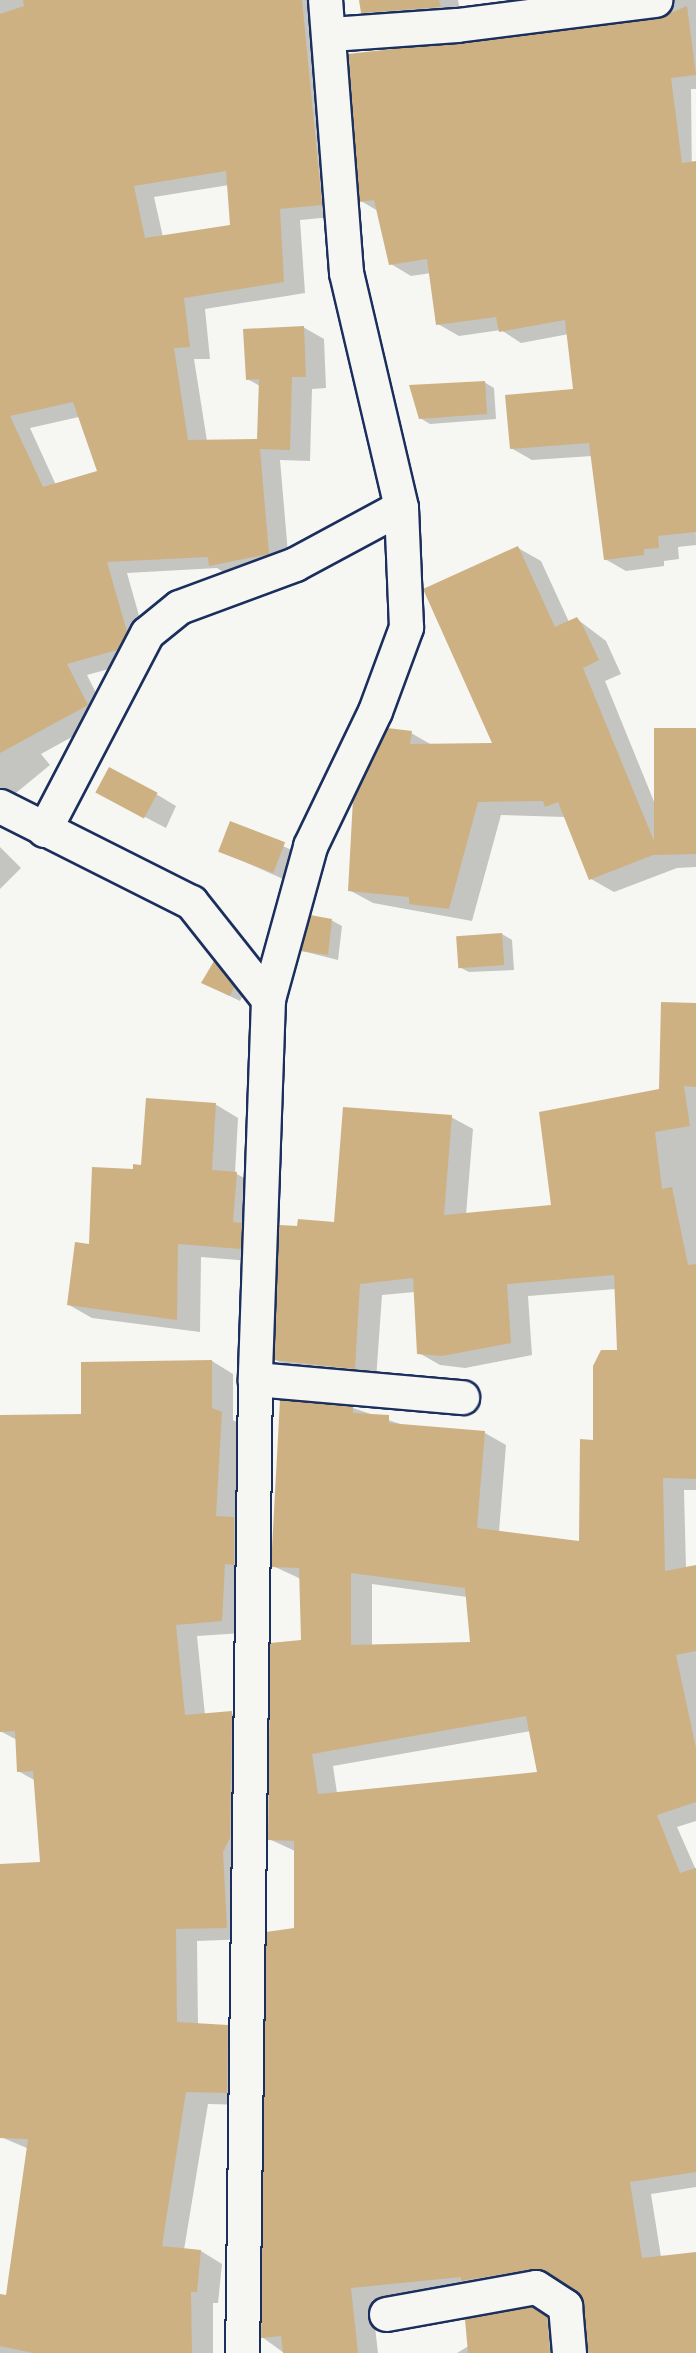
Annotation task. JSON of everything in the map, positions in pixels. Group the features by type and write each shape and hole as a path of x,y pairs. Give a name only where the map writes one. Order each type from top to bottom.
{"street":[{"path":"242,2353 255,1379 268,999 310,846 375,711 406,627 401,507 346,272 331,34 325,0"},
{"path":"331,34 469,24 655,0"},
{"path":"44,830 147,633 179,607 295,564 401,507"},
{"path":"0,806 191,902 268,999"},
{"path":"255,1379 462,1397"},
{"path":"386,2314 536,2287 565,2306 569,2353"}],"building":[{"path":"23,0 302,0 322,205 280,209 284,282 184,298 190,347 174,348 188,440 257,439 259,379 246,380 243,329 304,326 306,377 292,377 290,450 260,449 269,554 209,566 208,557 107,562 127,632 117,650 67,664 88,705 0,753 0,14 24,6","holes":["226,171 230,225 145,238 134,186","73,402 97,471 43,487 10,416"]},
{"path":"359,0 439,0 441,7 361,13"},
{"path":"687,6 696,75 671,78 682,163 696,161 696,532 658,536 659,548 644,549 644,555 604,560 589,443 510,449 505,395 573,389 565,320 499,332 496,317 436,325 427,259 389,265 374,200 359,202 348,54 657,19"},
{"path":"485,381 487,414 419,419 409,385"},
{"path":"518,546 555,627 577,617 599,660 583,668 654,841 654,728 696,728 696,854 653,855 589,880 558,802 545,807 543,801 478,802 449,909 409,904 409,897 348,891 353,799 387,728 412,731 410,744 492,743 423,589"},
{"path":"109,767 158,793 144,818 95,793"},
{"path":"230,821 285,842 273,873 218,852"},
{"path":"310,915 332,919 328,955 301,951"},
{"path":"502,933 504,965 458,968 456,936"},
{"path":"214,961 234,987 230,996 201,983"},
{"path":"661,1002 696,1003 696,1087 684,1086 690,1126 655,1132 662,1189 672,1187 688,1265 696,1264 696,1479 663,1478 665,1571 696,1565 696,1651 676,1655 696,1748 696,1802 657,1815 680,1873 696,1868 696,2172 630,2182 642,2258 696,2252 696,2353 587,2353 581,2296 546,2271 533,2269 461,2281 461,2277 351,2288 358,2353 283,2353 281,2336 261,2338 266,1932 294,1928 294,1841 268,1840 270,1643 301,1640 299,1568 271,1567 280,1400 353,1406 353,1413 389,1415 389,1423 485,1431 477,1528 579,1541 580,1439 593,1440 593,1366 601,1350 617,1350 614,1275 507,1284 511,1343 442,1356 417,1354 413,1278 360,1284 355,1369 274,1360 279,1225 297,1226 298,1219 334,1222 343,1107 452,1115 444,1215 551,1205 539,1112 659,1089","holes":["351,1573 465,1588 470,1642 351,1645","526,1716 537,1772 318,1794 312,1754"]},
{"path":"146,1098 216,1103 212,1170 237,1172 233,1222 242,1223 241,1249 178,1244 177,1320 67,1305 75,1242 89,1244 92,1167 133,1169 133,1164 141,1165"},
{"path":"212,1360 212,1408 222,1412 216,1516 234,1517 234,1565 225,1564 222,1621 176,1625 185,1715 232,1711 230,1838 223,1852 227,1928 176,1929 177,2022 228,2025 227,2093 186,2092 162,2246 201,2250 197,2292 191,2292 192,2353 33,2353 0,2346 0,2294 6,2295 28,2139 0,2138 0,1864 40,1862 33,1771 17,1772 15,1731 0,1732 0,1415 81,1414 81,1362"},
{"path":"532,2307 547,2317 550,2353 468,2353 465,2319"}]}
